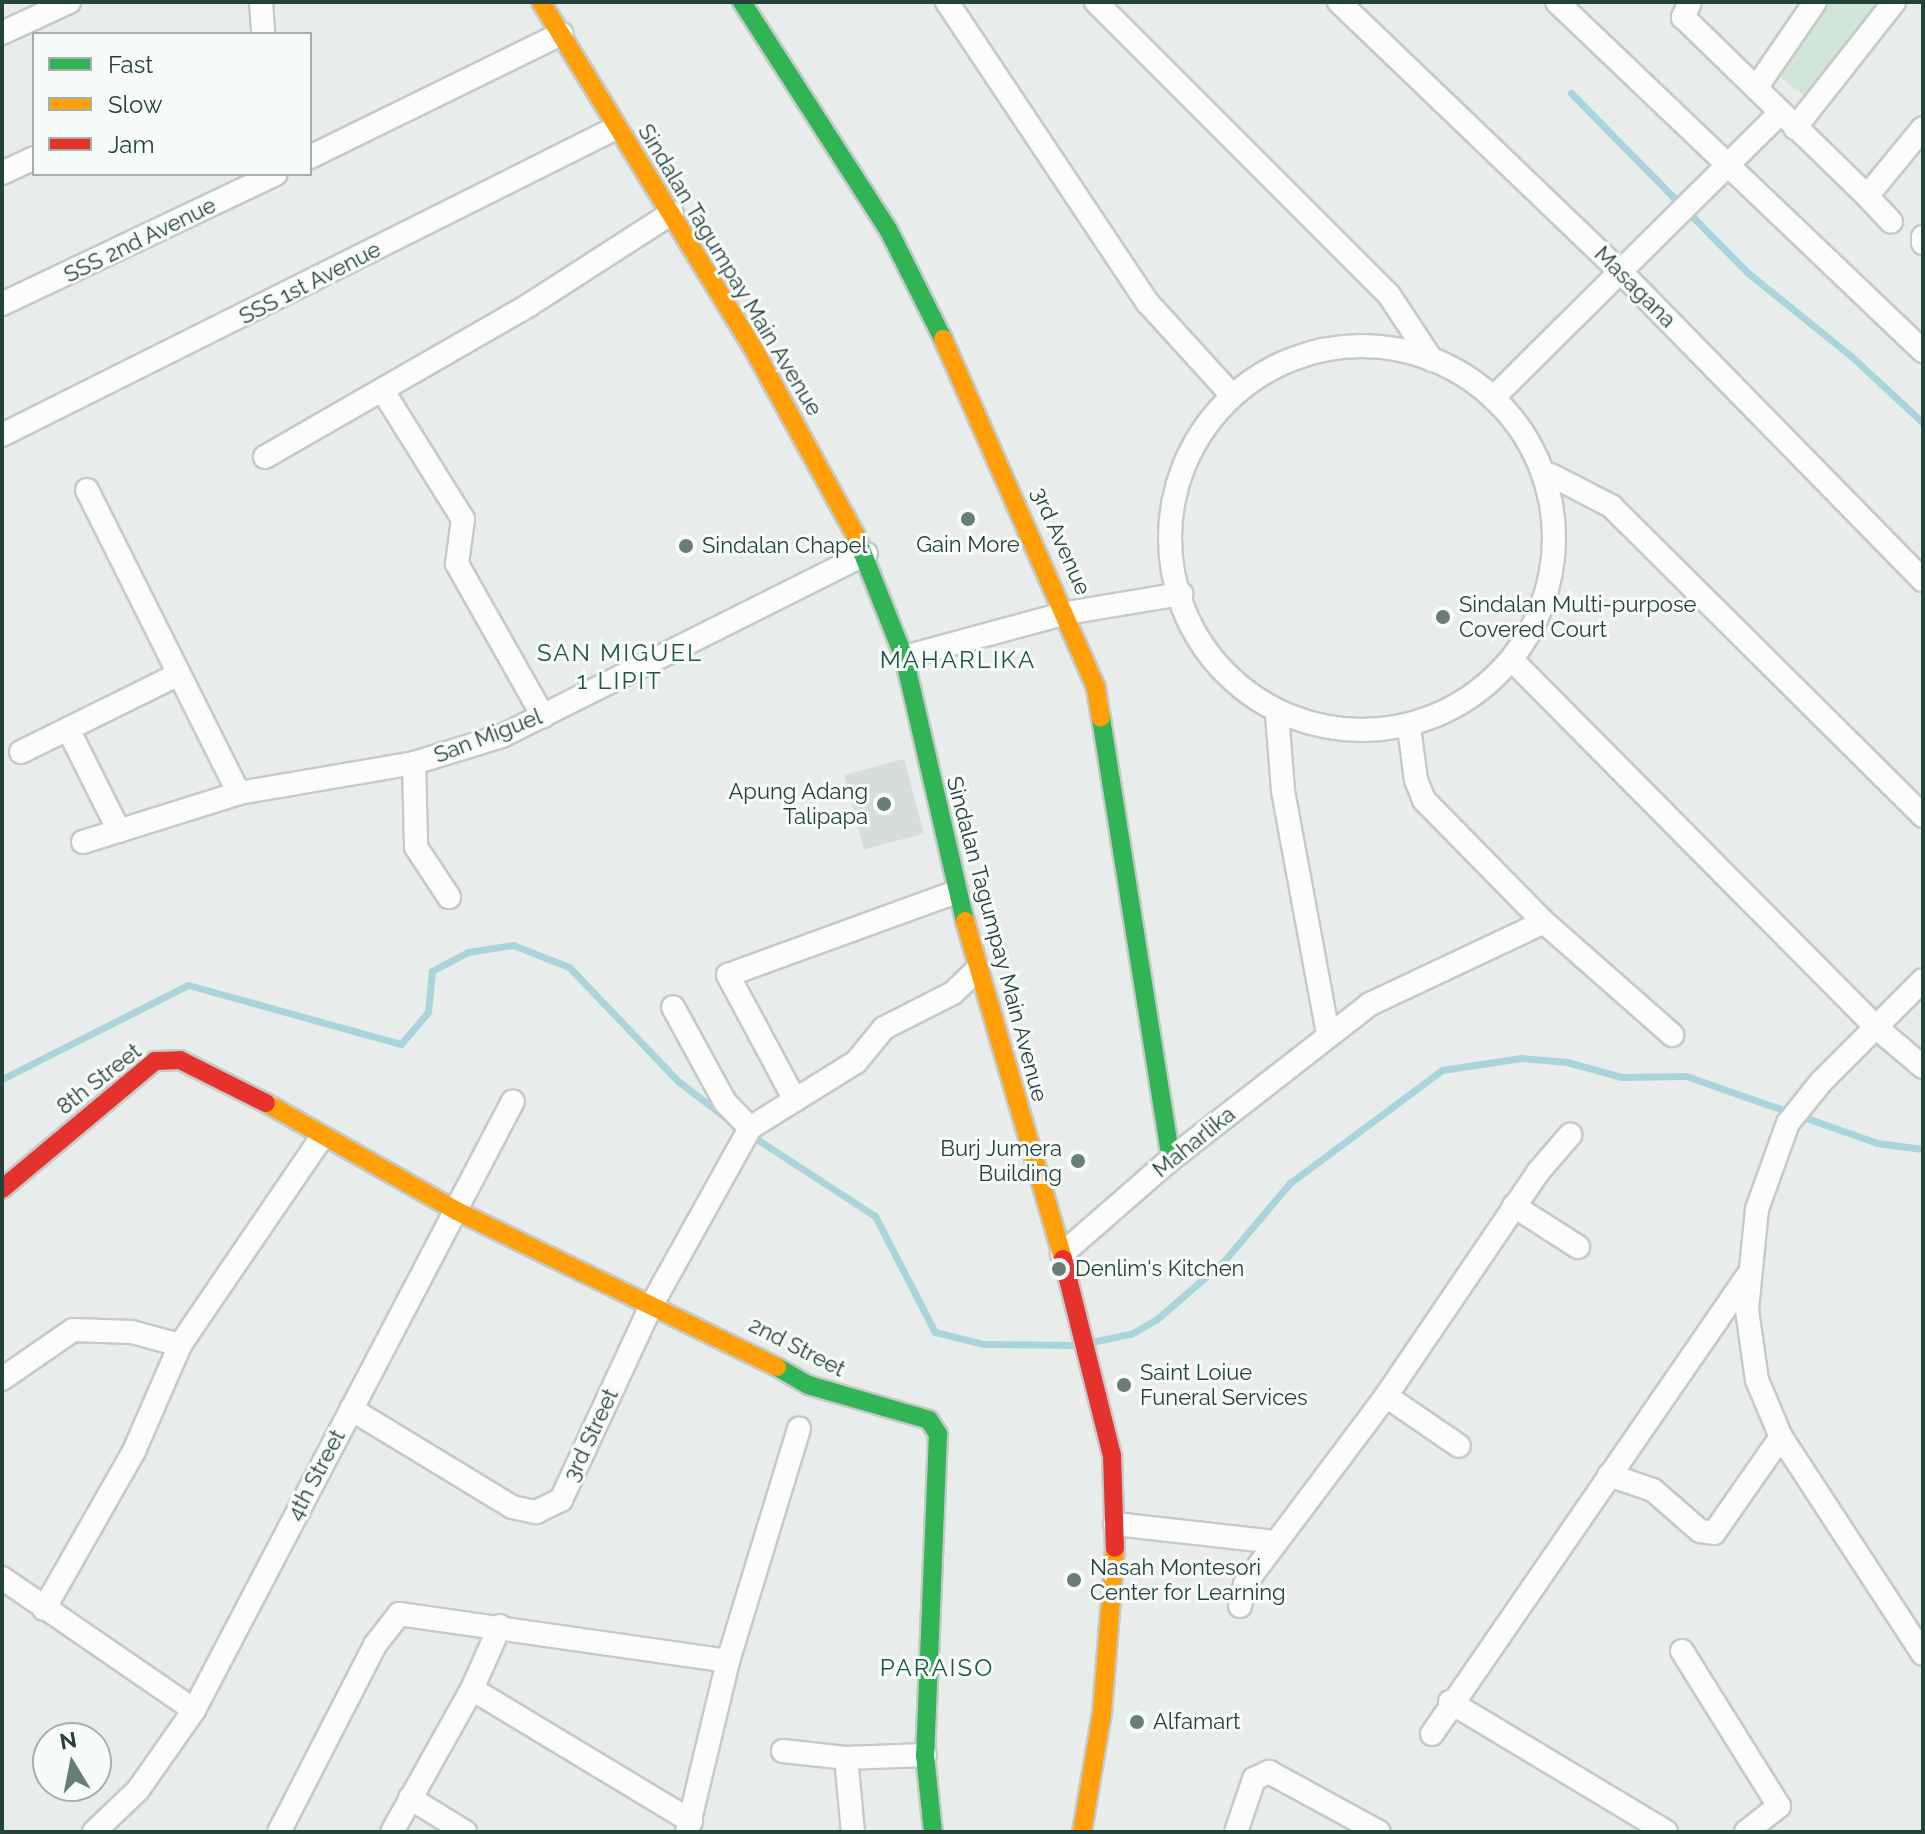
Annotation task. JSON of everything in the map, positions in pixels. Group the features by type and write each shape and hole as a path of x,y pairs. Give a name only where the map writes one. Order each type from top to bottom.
{"street":[{"path":"2,33 69,2"},
{"path":"261,2 263,32"},
{"name":"Sindalan Tagumpay Main Avenue","path":"541,2 752,346 866,554 904,657 976,971 1062,1254 1112,1455 1115,1524 1102,1713 1082,1832"},
{"name":"3rd Avenue","path":"742,2 889,231 1067,613 1096,688 1171,1159"},
{"path":"947,2 1148,303 1229,392"},
{"path":"1096,2 1389,295 1432,360"},
{"name":"Masagana","path":"1339,2 1622,273 1923,580"},
{"path":"1557,2 1923,351"},
{"path":"1690,2 1683,17 1891,222"},
{"path":"1756,88 1815,2"},
{"path":"1493,398 1622,273 1727,163 1788,120 1894,2"},
{"path":"312,156 561,34"},
{"name":"SSS 1st Avenue","path":"2,435 616,128"},
{"path":"1867,196 1923,128"},
{"path":"2,173 32,159"},
{"name":"SSS 2nd Avenue","path":"2,304 272,176"},
{"path":"265,457 383,391 672,213"},
{"path":"1369,347 1432,360 1493,398 1534,445 1551,475 1556,529 1541,598 1513,661 1449,708 1409,727 1318,728 1277,714 1228,673 1196,634 1181,594 1171,545 1176,497 1192,444 1229,392 1264,369 1369,347"},
{"path":"383,391 463,519 457,564 543,716"},
{"path":"1551,475 1584,487 1611,506 1923,816"},
{"path":"87,490 239,793"},
{"name":"San Miguel","path":"83,842 239,793 414,763 502,736 866,554"},
{"path":"904,657 1067,613 1181,594"},
{"path":"1513,661 1877,1028 1923,1067"},
{"path":"21,752 179,674"},
{"path":"1277,714 1283,791 1328,1033"},
{"path":"1409,727 1416,780 1424,800 1544,922 1672,1035"},
{"path":"68,729 119,831"},
{"path":"414,763 416,847 449,897"},
{"path":"795,1100 728,975 956,892"},
{"name":"Maharlika","path":"1062,1254 1171,1159 1328,1033 1407,984 1544,922"},
{"path":"673,1007 725,1102 750,1130 856,1062 884,1028 953,993 976,971"},
{"path":"1923,980 1804,1101 1788,1123 1757,1209 1748,1275 1757,1380 1781,1437 1923,1654"},
{"name":"8th Street","path":"2,1189 155,1061 180,1060 234,1085 321,1138"},
{"name":"4th Street","path":"94,1832 138,1790 194,1710 513,1101"},
{"name":"3rd Street","path":"351,1409 512,1507 536,1512 561,1500 651,1306 750,1130"},
{"path":"1240,1606 1245,1584 1386,1396 1514,1206 1570,1135"},
{"path":"44,1609 134,1451 180,1345 321,1138"},
{"name":"2nd Street","path":"321,1138 457,1211 651,1306 731,1340 808,1385 929,1420 938,1434 925,1755 933,1832"},
{"path":"1514,1206 1578,1247"},
{"path":"1432,1734 1450,1702 1748,1275"},
{"path":"2,1379 73,1330 132,1332 180,1345"},
{"path":"1386,1396 1459,1446"},
{"path":"472,1689 689,1826 728,1661 799,1429"},
{"path":"1609,1475 1653,1490 1700,1531 1714,1533 1781,1437"},
{"path":"1115,1524 1275,1542"},
{"path":"2,1578 194,1710"},
{"path":"279,1832 389,1620 411,1614 728,1661"},
{"path":"392,1832 472,1689 500,1626"},
{"path":"1682,1651 1779,1806 1746,1832"},
{"path":"1450,1702 1666,1832"},
{"path":"783,1751 846,1758 925,1755"},
{"path":"846,1758 853,1832"},
{"path":"1236,1832 1254,1779 1269,1772 1377,1832"},
{"path":"410,1798 465,1832"}],"shaded area":[{"name":"Apung Adang Talipapa","path":"904,759 924,833 864,849 844,775"}],"green space":[{"path":"1820,2 1886,2 1810,100 1770,69"}],"waterway":[{"path":"1571,93 1748,273 1851,356 1923,423"},
{"path":"2,1079 188,985 401,1044 428,1012 432,971 468,952 513,945 569,967 678,1081 739,1128"},
{"path":"1092,1342 1131,1334 1157,1319 1224,1261 1290,1183 1442,1070 1521,1058 1567,1062 1622,1077 1686,1076 1877,1143 1923,1149"},
{"path":"749,1134 875,1216 935,1332 983,1344 1076,1345"}],"traffic: fast":[{"path":"742,2 889,231 943,339"},
{"path":"855,534 904,657 965,921"},
{"path":"1101,718 1171,1159"},
{"path":"777,1367 808,1385 929,1420 938,1434 925,1755 933,1832"}],"traffic: slow":[{"path":"541,2 752,346 855,534"},
{"path":"943,339 1096,688 1101,718"},
{"path":"965,921 1063,1259"},
{"path":"266,1103 457,1211 777,1367"},
{"path":"1082,1832 1102,1713 1115,1548"}],"traffic: jam":[{"path":"2,1189 155,1061 180,1060 266,1103"},
{"path":"1063,1259 1112,1455 1115,1548"}],"place":[{"name":"Gain More","path":"968,519"},
{"name":"Sindalan Chapel","path":"686,546"},
{"name":"Sindalan Multi-purpose Covered Court","path":"1443,617"},
{"name":"Apung Adang Talipapa","path":"884,804"},
{"name":"Burj Jumera Building","path":"1078,1161"},
{"name":"Denlim's Kitchen","path":"1059,1269"},
{"name":"Saint Loiue Funeral Services","path":"1124,1385"},
{"name":"Nasah Montesori Center for Learning","path":"1074,1580"},
{"name":"Alfamart","path":"1137,1722"}],"district":[{"name":"MAHARLIKA","path":"958,660"},
{"name":"SAN MIGUEL 1 LIPIT","path":"620,667"},
{"name":"PARAISO","path":"937,1668"}]}
